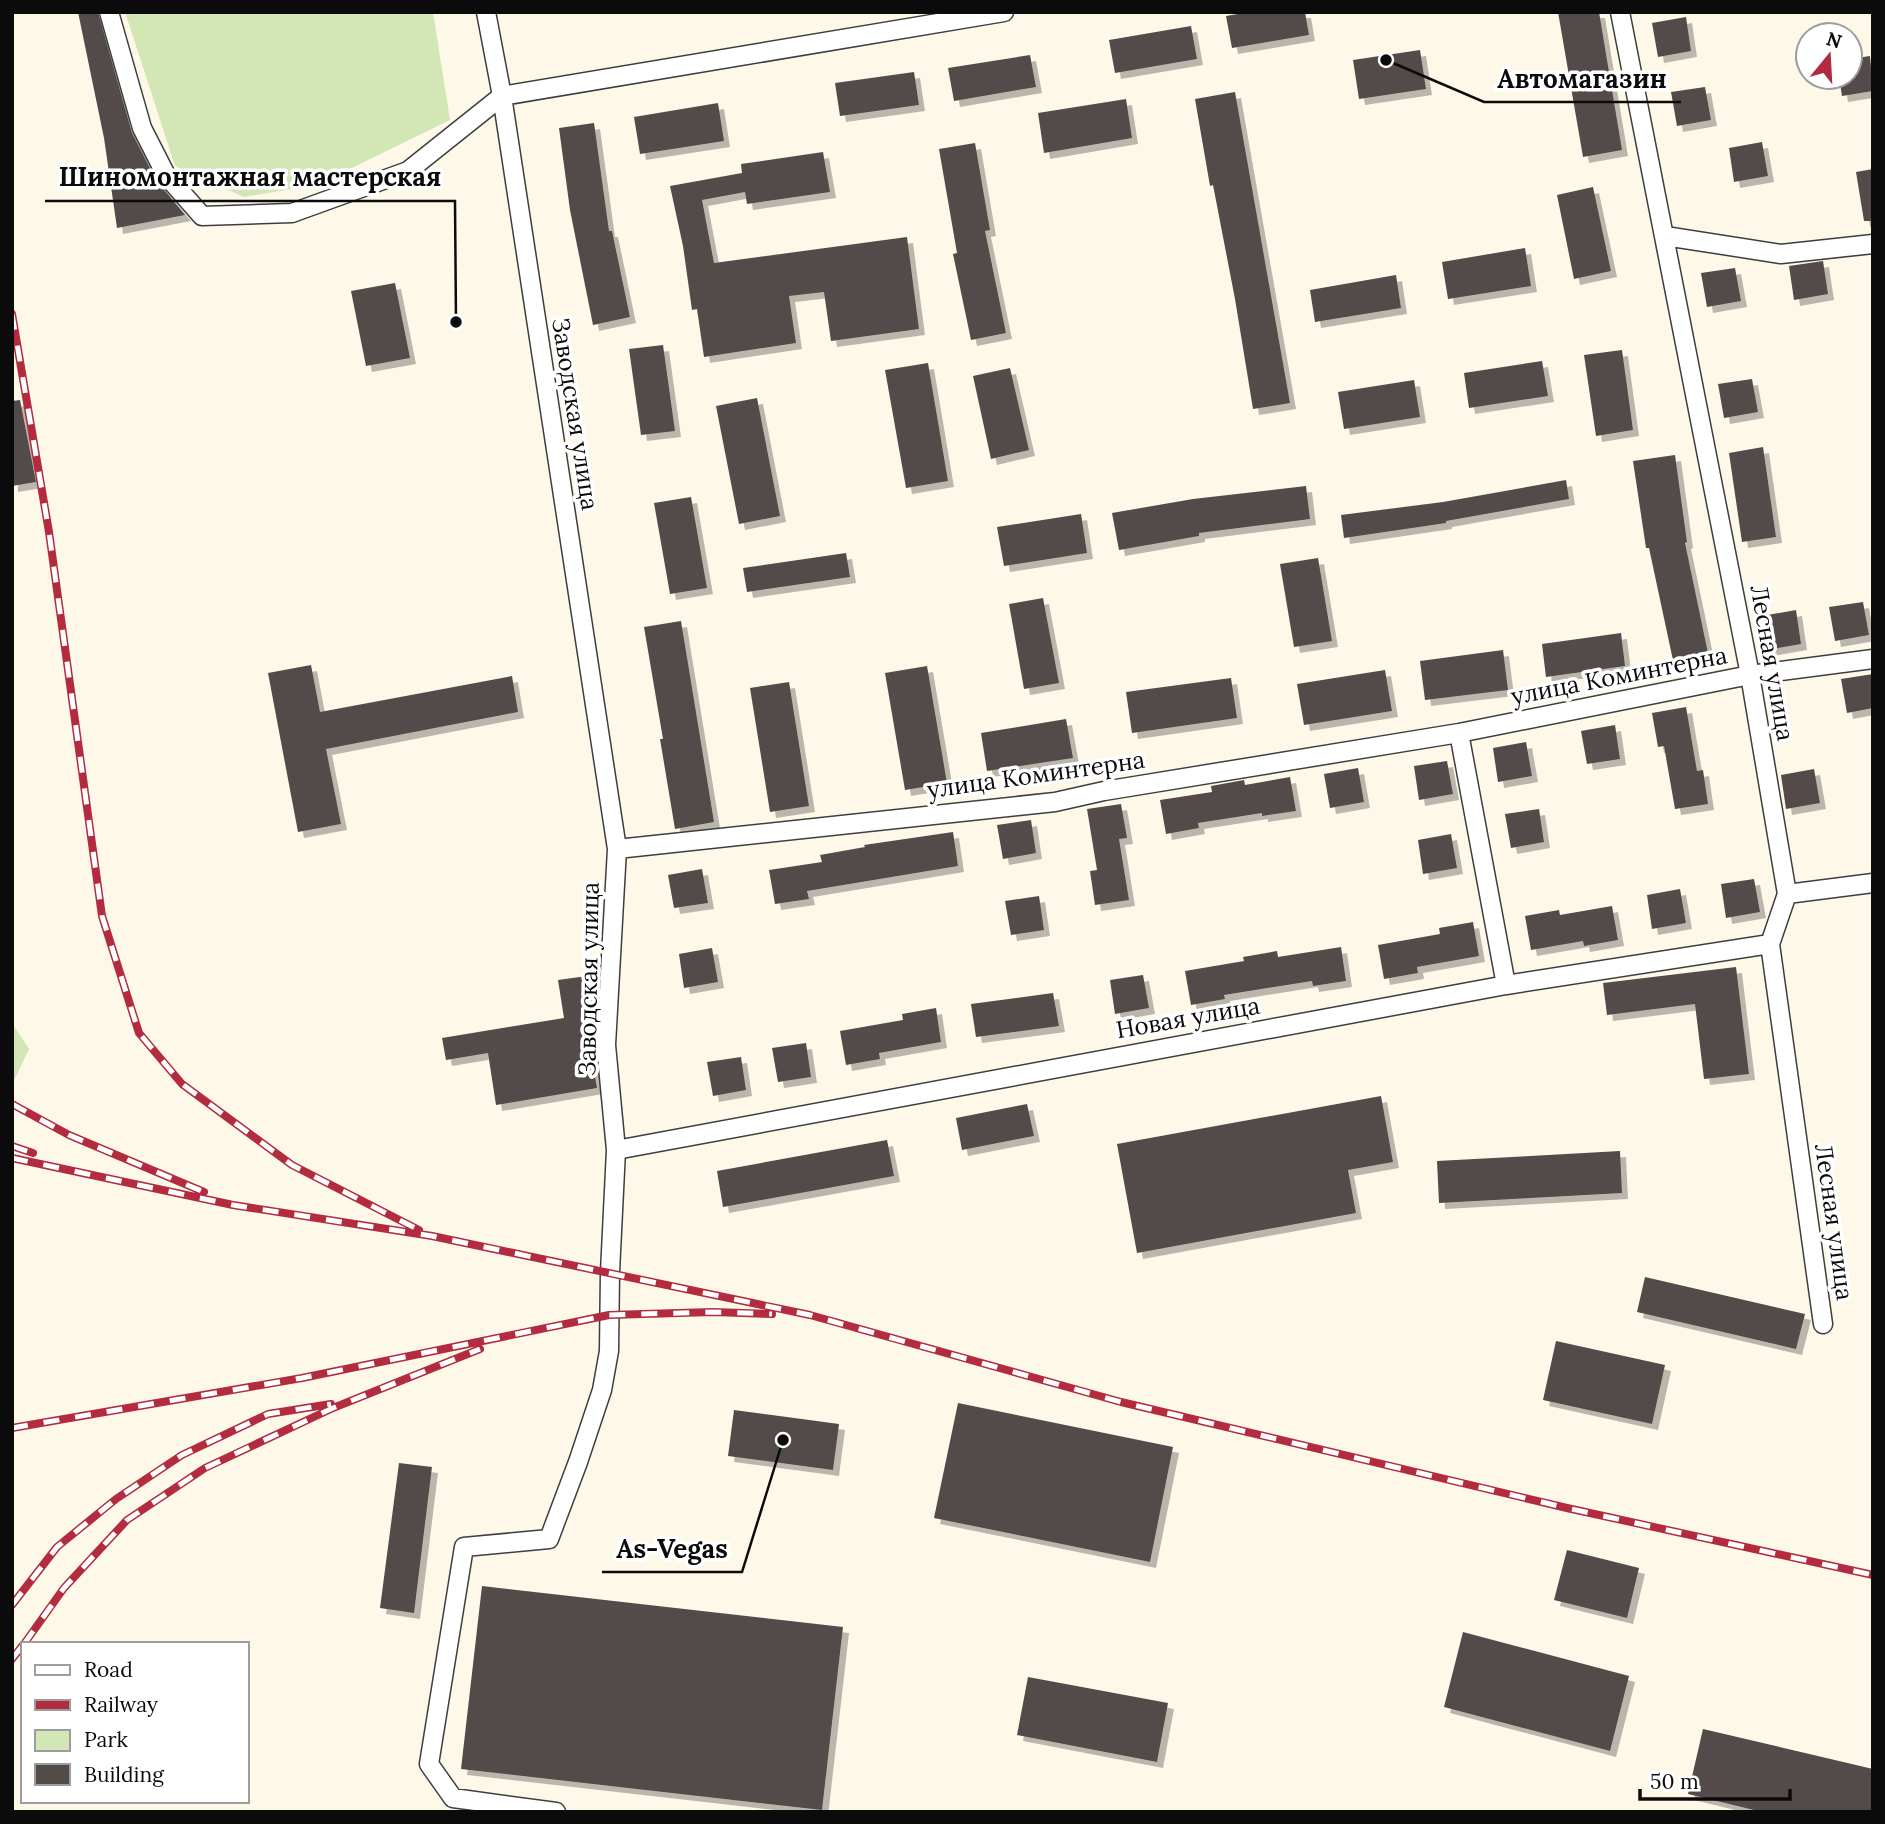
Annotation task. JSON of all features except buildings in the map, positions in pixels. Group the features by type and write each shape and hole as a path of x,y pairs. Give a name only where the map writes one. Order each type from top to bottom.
{"street":[{"path":"109,12 142,128 166,175 202,216 292,212 408,171 502,96 1004,12"},
{"name":"Заводская улица","path":"485,12 502,96 617,849 606,1045 616,1150 609,1351 602,1390 549,1538 464,1547 429,1764 453,1798 556,1812"},
{"name":"Лесная улица","path":"1620,12 1750,675 1787,894 1770,944 1823,1324"},
{"path":"1665,236 1781,254 1873,244"},
{"name":"улица Коминтерна","path":"617,849 1055,802 1104,791 1459,733 1750,675 1873,659"},
{"path":"1459,733 1506,985"},
{"path":"1787,894 1873,883"},
{"name":"Новая улица","path":"616,1150 1506,985 1770,944"}],"green space":[{"path":"125,12 433,12 450,120 317,185 244,197 175,166"},
{"path":"12,1023 29,1049 12,1085"}],"railway":[{"path":"12,314 49,532 102,916 139,1033 182,1084 292,1165 419,1230"},
{"path":"12,1104 69,1135 204,1192"},
{"path":"12,1146 33,1153"},
{"path":"12,1158 233,1205 432,1236 810,1315 1121,1402 1567,1508 1873,1575"},
{"path":"12,1428 302,1378 609,1315 713,1312 772,1314"},
{"path":"25,1642 64,1588 127,1520 205,1468 333,1408 480,1349"},
{"path":"12,1605 57,1547 116,1499 182,1455 268,1414 331,1404"},
{"path":"12,1659 21,1648"}],"place":[{"name":"Автомагазин","path":"1386,60"},
{"name":"Шиномонтажная мастерская","path":"456,322"},
{"name":"As-Vegas","path":"783,1440"}]}
